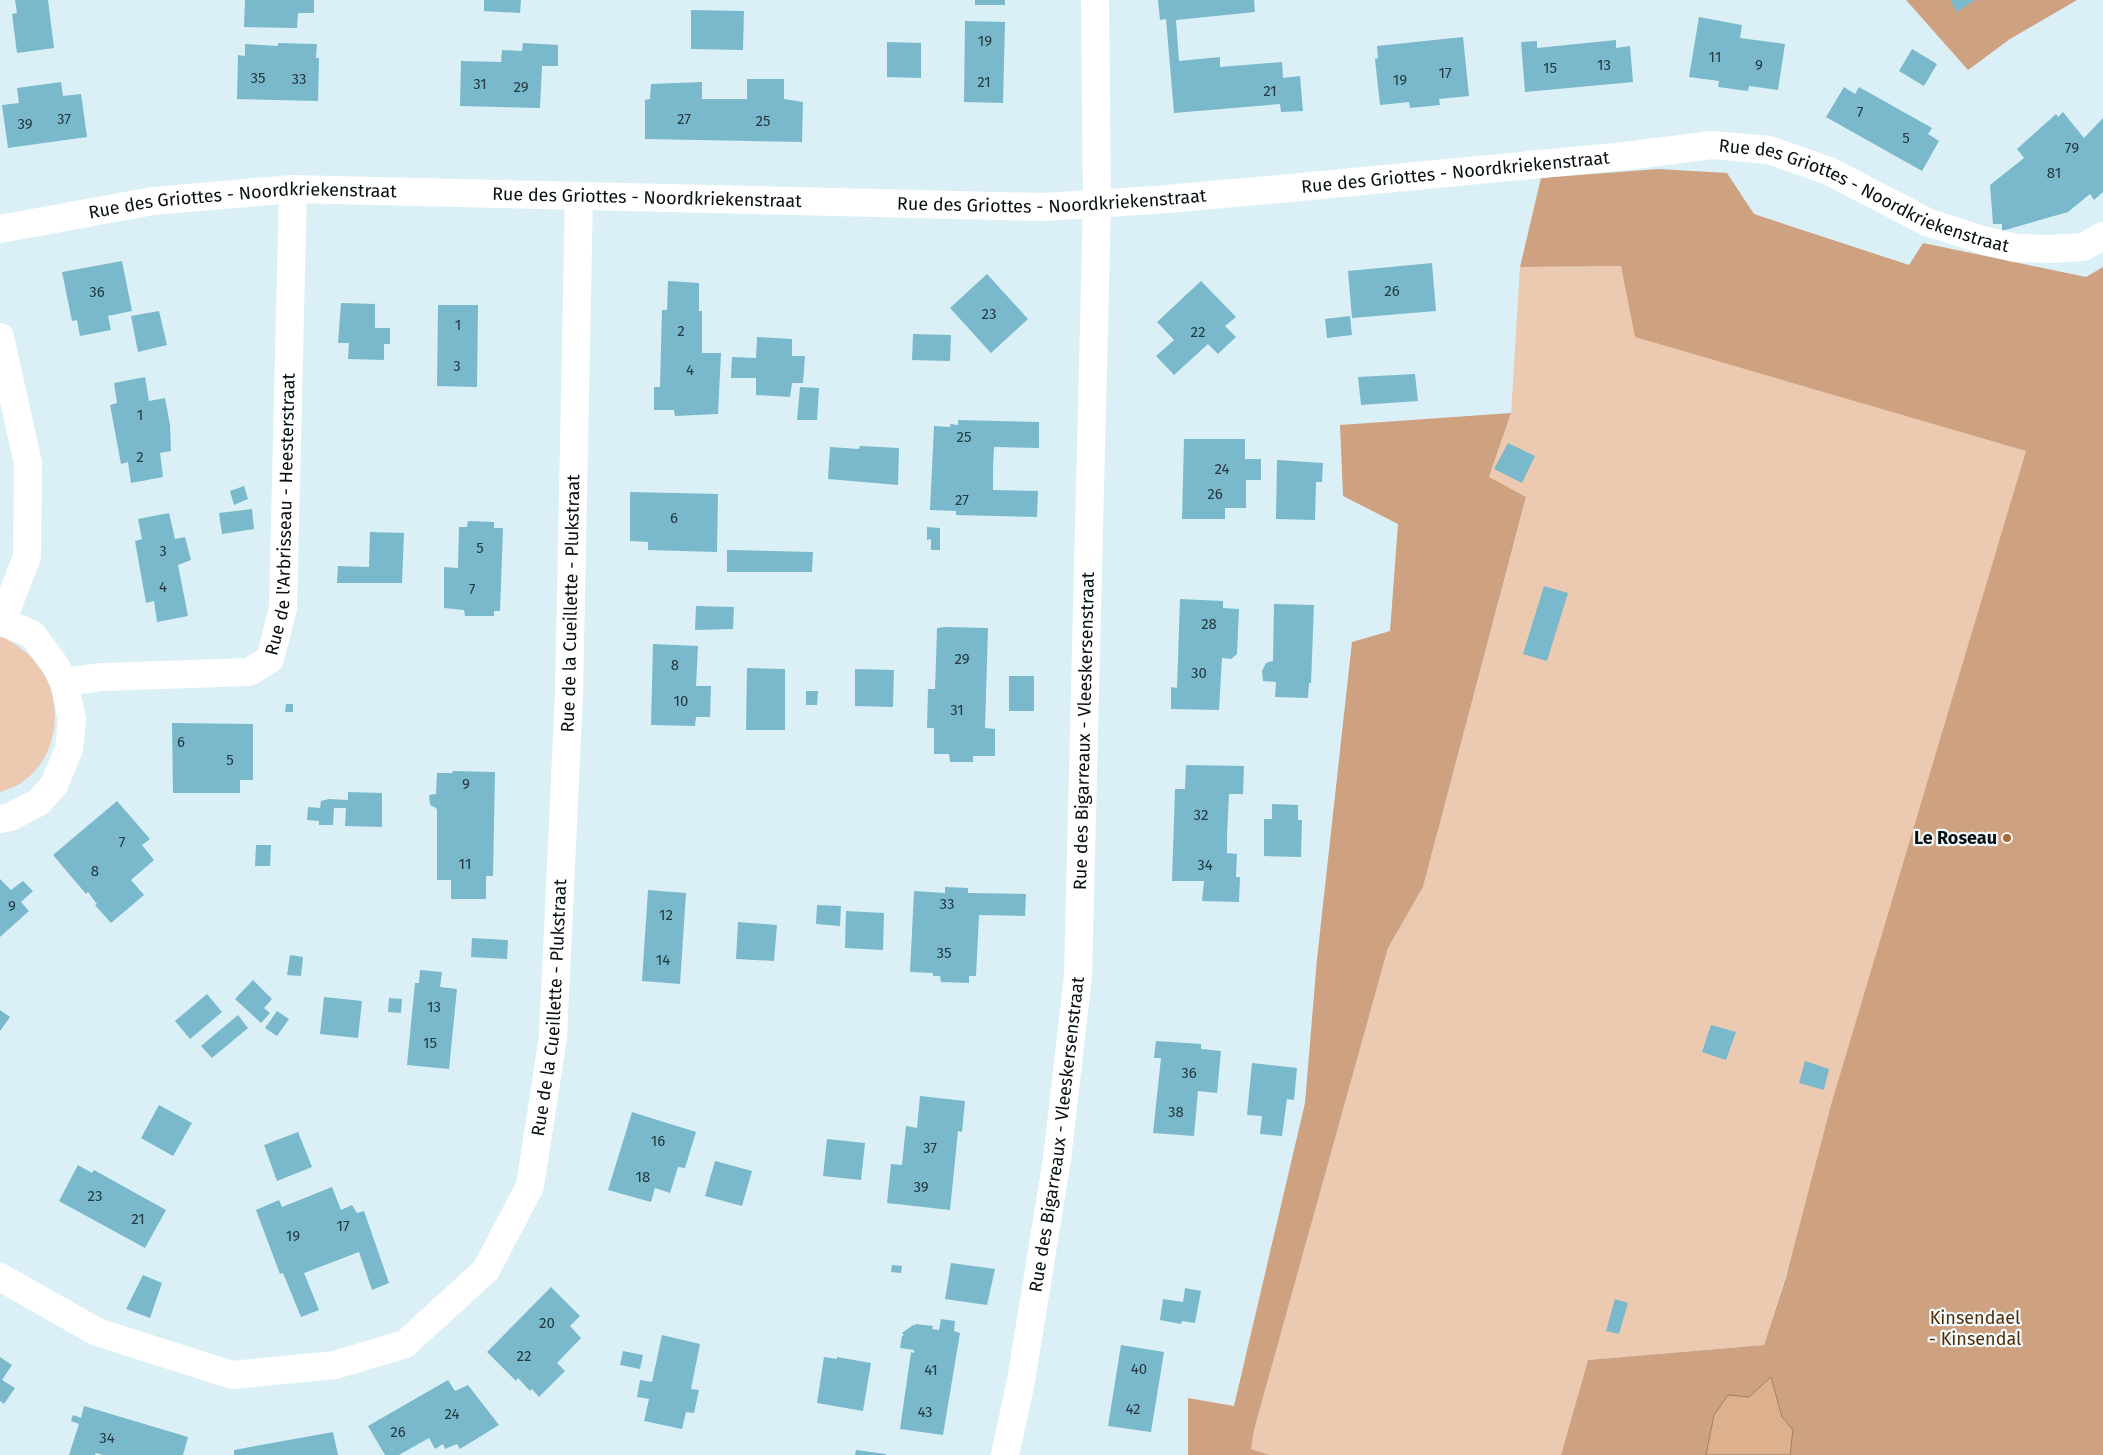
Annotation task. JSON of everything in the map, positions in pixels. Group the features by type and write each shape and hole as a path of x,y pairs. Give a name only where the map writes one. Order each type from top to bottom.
{"street":[{"name":"Rue des Bigarreaux - Vleeskersenstraat","path":"1005,1455 1020,1381 1057,1160 1078,976 1097,203 1096,0"},
{"name":"Rue des Griottes - Noordkriekenstraat","path":"0,229 152,201 292,189 1044,207 1156,200 1300,187 1625,156 1712,145 1769,150 1829,171 1927,222 1982,240 2016,248 2051,249 2093,242"},
{"name":"Rue de l'Arbrisseau - Heesterstraat","path":"64,682 102,677 249,672 270,659 283,608 292,189"},
{"name":"Rue de la Cueillette - Plukstraat","path":"0,1277 97,1332 232,1374 335,1365 405,1344 486,1270 530,1186 553,1037 569,694 579,196"},
{"path":"0,337 28,463 28,557 1,621 32,634 55,665 64,682 72,719 69,750 54,785 39,802 10,817 0,818"}],"shaded area":[{"path":"1621,266 2026,450 2103,267 1764,1345 1588,1360 1561,1455 1270,1455 1251,1449 1254,1430 1388,948 1423,887 1526,498 1489,478 1511,413 1520,267"},
{"path":"0,637 15,644 37,664 49,683 54,705 54,727 49,749 38,768 21,783 0,792"},
{"path":"1771,1377 1782,1417 1793,1430 1790,1455 1706,1455 1714,1415 1728,1395 1749,1397"}],"green space":[{"path":"1906,0 2077,0 2010,39 1968,70"},
{"name":"Kinsendael - Kinsendal","path":"1658,169 1727,173 1754,214 1909,265 1923,243 2086,277 2103,267 2103,1455 1561,1455 1588,1360 1764,1345 1786,1277 1831,1105 2026,451 1635,337 1621,266 1520,267 1541,178"},
{"path":"1511,413 1489,477 1526,497 1423,887 1388,948 1254,1430 1251,1449 1270,1455 1188,1455 1188,1398 1234,1406 1305,1103 1317,959 1352,642 1390,631 1398,524 1343,496 1340,425"}],"building":[{"path":"15,0 48,0 54,48 17,53 12,14 17,13"},
{"path":"245,0 314,0 314,13 298,13 297,28 244,27"},
{"path":"484,0 521,0 520,13 484,11"},
{"path":"975,0 1005,0 1005,5 975,5"},
{"path":"1158,0 1254,0 1255,12 1176,20 1179,61 1220,57 1220,67 1282,62 1283,78 1300,76 1303,111 1281,112 1280,104 1174,113 1166,19 1160,20"},
{"path":"1950,0 1975,0 1957,12"},
{"path":"691,10 744,11 743,50 691,49"},
{"path":"1699,17 1742,25 1740,38 1785,44 1778,90 1749,86 1748,91 1718,87 1719,81 1689,77"},
{"path":"965,21 1005,22 1003,103 964,102"},
{"path":"1463,37 1469,96 1439,99 1440,105 1410,108 1409,102 1380,105 1375,59 1378,58 1377,46"},
{"path":"1616,40 1616,48 1630,46 1633,82 1525,92 1521,42 1537,41 1537,48"},
{"path":"887,42 921,43 921,78 887,77"},
{"path":"278,43 317,44 316,58 319,58 318,101 237,99 238,55 245,56 245,44 278,46"},
{"path":"523,43 558,45 558,66 542,66 540,108 460,106 461,61 501,62 502,50 522,51"},
{"path":"1912,49 1937,64 1924,86 1899,71"},
{"path":"747,79 784,79 784,99 803,102 802,142 645,139 645,100 650,99 651,84 702,82 702,99 747,99"},
{"path":"61,82 63,96 81,94 87,137 8,148 2,105 19,103 17,88"},
{"path":"1844,87 1855,94 1859,87 1932,128 1928,134 1939,141 1922,171 1826,117"},
{"path":"2063,112 2084,138 2103,118 2103,192 2094,200 2090,194 2068,212 2002,231 2002,224 1993,224 1990,185 2024,158 2017,149 2056,114 2058,117"},
{"path":"122,261 132,311 108,316 111,330 80,336 77,320 72,321 62,272"},
{"path":"1432,263 1436,311 1352,318 1348,271"},
{"path":"987,274 1028,319 991,353 950,308"},
{"path":"668,281 699,283 699,311 702,311 702,353 721,353 718,414 675,416 674,410 654,410 654,387 660,387 662,310 667,310"},
{"path":"1201,281 1236,317 1225,326 1236,337 1218,354 1208,344 1174,375 1156,356 1174,340 1157,322"},
{"path":"341,303 375,304 375,328 390,328 390,344 384,344 384,360 348,359 349,343 338,343"},
{"path":"438,305 478,305 477,387 437,386"},
{"path":"159,311 167,345 138,352 131,316"},
{"path":"1350,316 1352,335 1327,338 1325,319"},
{"path":"913,334 951,335 950,361 912,360"},
{"path":"757,337 792,339 792,356 805,356 803,383 792,383 790,397 756,395 756,378 731,378 732,357 756,358"},
{"path":"1415,374 1418,401 1361,405 1358,377"},
{"path":"145,377 149,401 165,398 170,425 171,451 160,453 163,477 131,483 128,462 121,464 110,405 117,403 114,383"},
{"path":"800,387 819,388 817,420 797,420"},
{"path":"958,420 1039,422 1039,448 994,447 993,468 993,490 1038,491 1037,517 956,515 956,511 930,510 934,426 950,427 950,424 958,425"},
{"path":"1184,439 1245,439 1245,459 1261,459 1261,480 1246,480 1246,508 1225,508 1225,519 1182,519"},
{"path":"1508,443 1535,456 1522,483 1494,469"},
{"path":"860,446 899,448 898,485 828,479 830,447 859,449"},
{"path":"1277,460 1323,463 1322,482 1316,482 1315,520 1276,519"},
{"path":"244,486 248,499 234,505 230,491"},
{"path":"630,492 718,494 717,552 648,550 648,542 630,541"},
{"path":"252,509 254,529 222,534 219,513"},
{"path":"169,513 175,539 185,537 191,560 178,565 188,616 157,622 154,601 146,603 135,541 142,539 138,519"},
{"path":"468,521 494,522 494,528 503,528 500,611 494,611 494,616 465,616 464,610 444,608 444,567 458,568 459,527 467,527"},
{"path":"927,527 940,528 940,550 931,550 931,539 927,540"},
{"path":"370,532 404,533 402,583 337,583 338,566 369,567"},
{"path":"727,550 813,552 812,572 727,572"},
{"path":"1544,586 1568,593 1547,661 1523,654"},
{"path":"1180,599 1223,601 1223,608 1239,609 1237,654 1231,659 1222,658 1219,710 1171,709 1171,687 1177,688"},
{"path":"1274,604 1314,605 1311,683 1309,683 1308,698 1275,697 1276,682 1263,681 1262,671 1266,663 1273,661"},
{"path":"696,606 734,607 733,629 695,630"},
{"path":"937,628 988,628 985,728 995,729 995,756 973,756 973,762 950,762 949,754 934,754 934,728 927,728 928,689 935,689"},
{"path":"653,644 698,646 696,686 711,686 710,717 696,717 695,726 651,725"},
{"path":"747,668 785,669 785,730 746,730"},
{"path":"855,669 894,670 893,707 855,706"},
{"path":"1009,676 1034,676 1034,711 1009,711"},
{"path":"806,691 818,691 817,705 806,705"},
{"path":"286,704 293,704 293,712 285,712"},
{"path":"172,723 253,724 253,780 240,780 240,793 173,793"},
{"path":"1186,765 1244,766 1243,794 1229,794 1227,836 1227,853 1237,854 1236,877 1240,877 1239,902 1202,901 1204,881 1172,881 1175,789 1185,789"},
{"path":"453,771 495,772 493,876 486,876 486,899 451,899 451,880 437,880 437,810 430,805 429,795 436,794 437,773 452,773"},
{"path":"348,792 382,793 382,827 345,826 346,808 334,808 333,825 319,825 319,821 307,820 308,807 320,808 321,801 329,799 348,800"},
{"path":"117,801 150,839 142,845 154,860 131,880 144,895 111,923 95,905 97,904 88,892 86,894 53,855"},
{"path":"1272,804 1298,805 1298,820 1302,820 1301,857 1264,856 1264,819 1272,819"},
{"path":"256,845 271,845 270,866 255,866"},
{"path":"0,879 11,890 23,881 33,891 21,902 29,911 0,937"},
{"path":"945,887 968,888 968,893 1026,894 1025,916 979,915 976,976 969,976 969,983 941,982 940,976 933,976 933,973 910,972 914,891 945,893"},
{"path":"648,890 686,893 680,984 642,981"},
{"path":"817,905 841,906 840,926 816,924"},
{"path":"846,911 884,913 883,950 845,948"},
{"path":"738,922 777,925 774,961 736,959"},
{"path":"472,938 508,940 507,959 471,957"},
{"path":"290,955 303,957 301,976 287,975"},
{"path":"420,970 442,972 440,987 457,989 449,1069 407,1065 415,983 419,983"},
{"path":"253,980 272,999 264,1008 270,1013 261,1023 235,999"},
{"path":"207,994 222,1012 190,1039 175,1021"},
{"path":"324,997 362,1001 358,1038 320,1034"},
{"path":"389,998 402,999 401,1013 388,1012"},
{"path":"0,1010 10,1017 0,1031"},
{"path":"277,1011 289,1019 277,1036 265,1028"},
{"path":"238,1015 248,1028 212,1058 201,1046"},
{"path":"1711,1025 1736,1032 1726,1060 1702,1052"},
{"path":"1156,1041 1201,1044 1201,1049 1221,1051 1217,1093 1198,1091 1194,1136 1153,1133 1161,1058 1154,1058"},
{"path":"1805,1061 1829,1069 1824,1090 1799,1083"},
{"path":"1252,1063 1297,1068 1294,1100 1287,1099 1282,1136 1260,1134 1262,1116 1247,1115"},
{"path":"920,1096 965,1101 962,1132 958,1131 950,1210 887,1203 891,1164 902,1165 906,1126 917,1128"},
{"path":"159,1105 192,1123 173,1156 141,1138"},
{"path":"632,1112 696,1132 685,1168 678,1167 670,1193 655,1188 651,1202 608,1190"},
{"path":"298,1132 312,1167 277,1181 264,1145"},
{"path":"827,1139 865,1143 861,1180 823,1176"},
{"path":"715,1161 752,1171 742,1206 705,1196"},
{"path":"78,1165 92,1173 94,1170 166,1210 145,1248 59,1201"},
{"path":"332,1187 341,1210 352,1205 357,1213 364,1211 389,1283 372,1290 359,1252 304,1273 319,1310 301,1317 283,1273 280,1274 256,1210 279,1200 282,1207"},
{"path":"951,1263 995,1269 987,1305 945,1299"},
{"path":"892,1265 902,1266 901,1273 891,1272"},
{"path":"143,1275 162,1283 150,1318 126,1309"},
{"path":"551,1287 580,1316 570,1326 581,1338 557,1363 565,1371 539,1397 532,1389 530,1391 518,1378 516,1381 487,1352"},
{"path":"1185,1288 1201,1291 1195,1323 1182,1321 1181,1324 1160,1320 1163,1299 1183,1302"},
{"path":"1615,1299 1628,1303 1619,1334 1606,1331"},
{"path":"941,1319 955,1321 954,1331 960,1333 943,1435 900,1429 911,1352 914,1353 914,1350 900,1348 902,1336 904,1335 902,1333 913,1325 915,1326 915,1324 933,1326 932,1329 939,1330"},
{"path":"662,1335 700,1344 691,1389 699,1390 694,1413 686,1412 682,1429 644,1421 649,1399 637,1397 640,1380 652,1382"},
{"path":"1121,1345 1164,1352 1151,1432 1108,1426"},
{"path":"623,1351 643,1355 640,1369 620,1365"},
{"path":"0,1357 12,1365 2,1380 15,1388 4,1404 0,1401"},
{"path":"824,1357 837,1359 837,1357 871,1363 863,1411 817,1403"},
{"path":"448,1380 455,1391 468,1385 499,1425 460,1449 457,1444 445,1449 443,1444 435,1449 429,1438 399,1455 385,1455 368,1426"},
{"path":"84,1406 188,1437 183,1455 103,1455 96,1453 95,1455 69,1455 79,1424 71,1421 73,1415 81,1418"},
{"path":"333,1432 338,1455 234,1455 234,1450"},
{"path":"856,1450 886,1454 886,1455 855,1455"}],"place":[{"name":"Le Roseau","path":"2007,838"}]}
